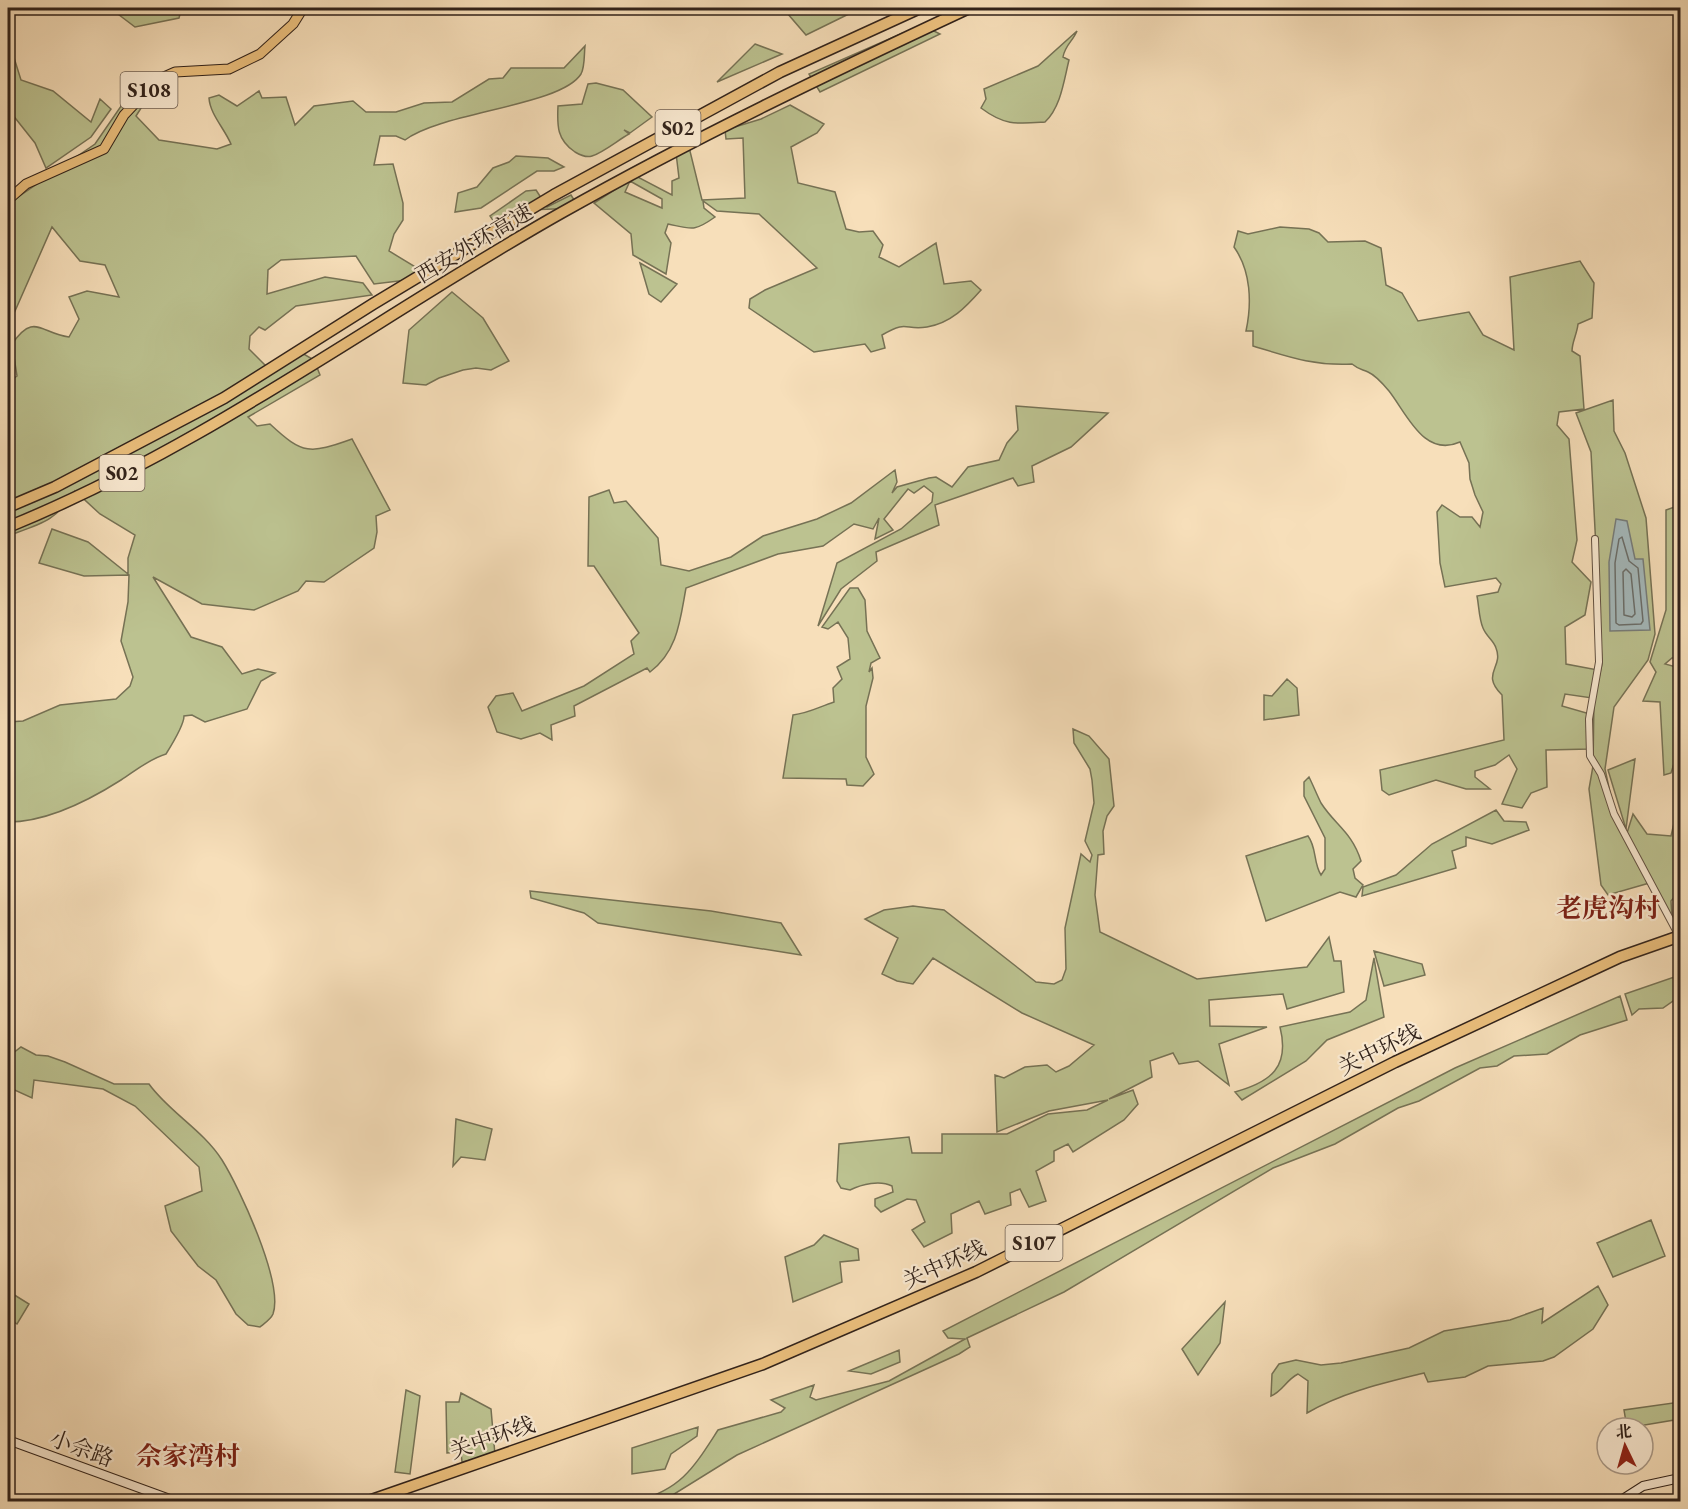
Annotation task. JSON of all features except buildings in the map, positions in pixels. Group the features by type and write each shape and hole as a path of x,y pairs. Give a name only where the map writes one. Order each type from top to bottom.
{"highway":[{"name":"西安外环高速","path":"8,507 55,487 224,398 373,304 554,195 802,62 920,8"},
{"name":"西安外环高速","path":"8,527 63,504 234,413 384,320 608,188 790,92 969,8"},
{"name":"关中环线","path":"366,1502 762,1364 880,1314 976,1272 1395,1062 1620,957 1680,938"},
{"name":"关中环线","path":"387,1502 765,1371 947,1292 1398,1068 1680,938"}],"main road":[{"name":"S108","path":"8,200 26,184 104,148 124,115 157,81 175,72 229,69 260,54 293,24 303,8"}],"street":[{"path":"1595,539 1595,609 1599,662 1589,719 1590,756 1601,774 1614,814 1680,938"},
{"name":"小佘路","path":"8,1440 178,1502"},
{"path":"1618,1502 1643,1486 1680,1478"},
{"path":"1569,1502 1578,1499 1591,1502"}],"green space":[{"path":"110,8 181,10 179,18 135,27"},
{"path":"774,8 861,8 806,35 787,13"},
{"path":"930,29 940,34 820,92 809,74 903,33 907,37"},
{"path":"1077,31 1064,53 1063,57 1069,60 1058,101 1045,122 1004,121 981,108 986,99 984,89 1038,66"},
{"path":"8,43 21,80 53,91 91,122 100,99 111,109 91,137 46,168 35,143 8,109"},
{"path":"755,44 782,54 717,82"},
{"path":"585,46 581,74 569,85 550,94 445,122 422,130 405,140 396,136 380,136 374,165 393,164 403,203 403,220 394,234 389,251 432,277 374,284 356,256 281,260 268,270 267,294 325,277 363,283 372,295 296,306 265,330 259,327 250,336 249,349 267,367 295,349 314,360 320,375 248,417 257,426 270,424 291,442 308,449 326,447 352,439 390,510 376,516 377,532 374,548 324,582 306,581 298,591 254,610 202,604 153,577 191,637 222,647 242,674 258,669 275,673 261,681 247,709 205,722 192,715 184,716 180,730 166,754 148,762 95,795 52,814 8,822 8,722 23,721 60,705 116,699 130,686 133,677 121,641 128,602 129,575 84,576 39,563 52,529 88,542 128,574 128,558 135,535 100,514 75,491 55,515 40,524 10,535 10,530 8,539 8,383 17,376 12,344 20,334 32,327 69,337 79,319 69,297 87,291 119,297 105,265 80,261 52,227 8,327 8,204 95,144 139,80 145,102 136,116 159,140 217,149 231,144 210,104 209,98 219,95 237,106 259,91 262,98 286,97 295,125 314,106 353,101 366,112 396,112 424,103 452,102 489,79 503,78 511,68 564,68"},
{"path":"596,83 623,90 652,117 630,133 624,130 629,134 601,152 585,156 569,147 561,137 558,126 558,106 582,104 588,84"},
{"path":"790,105 824,124 817,133 791,147 798,183 835,192 846,229 859,232 873,231 883,245 879,257 899,267 936,243 944,284 971,281 981,290 964,308 943,322 920,328 902,326 882,335 885,348 871,352 865,344 814,352 749,308 750,299 765,290 817,268 759,214 717,211 703,201 704,208 715,217 708,222 693,228 668,224 665,233 671,243 666,274 633,255 631,234 594,203 636,176 672,195 672,181 679,178 676,153 689,147 702,200 745,198 743,138 726,139 725,130 761,119","holes":["630,181 662,199 662,208 625,192"]},
{"path":"516,156 548,158 564,167 554,171 537,171 481,208 455,212 458,193 477,187 493,168 509,162"},
{"path":"536,190 547,207 571,195 579,208 527,210 499,229 490,216 526,191"},
{"path":"1280,227 1309,229 1319,233 1328,242 1365,241 1381,248 1386,285 1402,293 1418,321 1469,312 1483,335 1514,350 1510,277 1580,261 1594,283 1592,318 1578,324 1572,348 1572,351 1580,356 1584,409 1559,412 1557,425 1569,439 1577,540 1572,562 1591,582 1585,615 1565,627 1566,664 1598,670 1592,698 1565,694 1562,706 1590,714 1590,749 1546,750 1547,787 1531,793 1522,808 1502,804 1517,769 1509,755 1495,765 1475,771 1475,777 1490,789 1466,789 1436,780 1389,795 1382,790 1380,770 1504,740 1502,695 1493,681 1498,655 1495,645 1484,631 1477,596 1498,592 1501,584 1496,578 1445,587 1440,563 1437,512 1442,505 1460,517 1472,517 1480,527 1483,512 1475,495 1470,479 1469,463 1460,442 1447,445 1436,444 1426,439 1382,383 1371,373 1352,364 1313,362 1253,346 1253,331 1246,331 1249,309 1247,277 1240,256 1234,247 1238,231 1248,234"},
{"path":"640,263 677,284 661,302 649,294"},
{"path":"452,292 483,318 509,361 491,370 476,368 463,370 426,385 403,383 409,330"},
{"path":"1613,400 1614,431 1625,453 1646,518 1655,634 1648,660 1614,707 1605,769 1615,816 1627,833 1633,814 1647,834 1671,836 1674,823 1680,824 1680,890 1671,901 1672,918 1653,882 1608,895 1601,885 1589,789 1593,766 1594,700 1602,664 1591,452 1576,413"},
{"path":"1016,406 1108,413 1071,447 1032,466 1034,482 1018,486 1013,478 935,505 939,525 876,552 877,561 841,589 818,626 837,563 901,529 932,502 933,493 924,486 914,493 908,489 884,519 893,530 875,539 879,518 873,529 854,524 823,546 778,554 686,588 672,645 667,655 650,672 647,668 574,706 575,716 551,725 552,740 540,733 521,739 497,732 488,707 496,696 513,693 522,711 584,686 634,654 631,641 639,633 594,566 588,566 589,497 609,490 614,503 626,501 658,538 661,565 689,571 731,557 763,536 817,519 851,503 895,470 897,482 892,493 897,487 936,477 952,487 968,467 999,460 1007,443 1018,430"},
{"path":"1680,505 1680,657 1672,658 1665,664 1680,668 1680,744 1671,773 1664,775 1660,702 1643,701 1656,672 1650,662 1666,610 1666,510"},
{"path":"850,588 858,588 865,600 867,631 880,658 871,663 869,672 872,668 873,678 866,706 866,757 874,774 863,786 847,785 846,779 783,778 793,715 834,702 833,688 842,679 837,667 850,659 848,638 838,622 828,629 822,627"},
{"path":"1287,679 1297,688 1299,715 1264,720 1264,695 1272,696"},
{"path":"1073,729 1089,736 1109,759 1114,806 1107,816 1103,831 1104,854 1098,855 1095,895 1100,932 1197,979 1307,967 1329,937 1334,961 1341,961 1344,992 1287,1009 1283,994 1209,1000 1210,1026 1267,1027 1219,1044 1229,1085 1198,1061 1179,1064 1173,1053 1150,1061 1152,1077 1109,1099 1133,1090 1138,1104 1124,1120 1073,1152 1068,1144 1054,1151 1054,1161 1036,1171 1046,1201 1029,1207 1020,1189 1010,1193 1011,1205 985,1214 979,1201 951,1214 952,1233 924,1247 912,1230 925,1222 916,1200 907,1199 881,1212 875,1206 875,1199 893,1192 892,1186 877,1183 850,1190 841,1188 837,1181 839,1144 909,1137 912,1153 942,1153 942,1134 1007,1134 1048,1114 1087,1110 1108,1100 1049,1111 997,1132 995,1075 1004,1078 1025,1067 1047,1065 1056,1072 1069,1066 1094,1045 1022,1013 933,958 913,984 897,981 882,974 898,938 865,919 884,910 913,906 944,910 1036,982 1054,984 1062,980 1066,969 1065,928 1081,854 1090,862 1092,855 1085,841 1094,803 1092,780 1090,769 1074,743"},
{"path":"1635,759 1626,829 1608,770"},
{"path":"1309,777 1326,811 1348,836 1357,851 1361,861 1353,869 1355,878 1363,885 1356,897 1340,892 1266,921 1246,856 1308,836 1313,845 1321,875 1325,869 1325,838 1304,796 1304,782"},
{"path":"1496,810 1504,821 1526,822 1529,830 1492,844 1466,837 1466,846 1452,851 1456,868 1362,896 1363,887 1396,875 1432,844"},
{"path":"530,891 711,911 781,923 801,955 598,923 584,913 531,898"},
{"path":"1374,951 1422,964 1425,975 1384,986"},
{"path":"1374,958 1384,1017 1327,1040 1306,1061 1242,1100 1235,1092 1268,1078 1280,1063 1282,1041 1280,1027 1350,1012 1366,1000"},
{"path":"1680,975 1680,996 1663,1008 1639,1009 1632,1015 1625,994"},
{"path":"1620,996 1627,1020 1580,1035 1547,1054 1514,1056 1497,1066 1480,1068 1419,1101 1398,1108 1335,1144 1273,1168 1064,1292 967,1338 970,1347 959,1354 737,1455 663,1501 637,1501 676,1483 694,1466 718,1430 781,1412 785,1408 771,1400 814,1385 810,1397 816,1400 889,1381 965,1339 948,1338 943,1331 1455,1068"},
{"path":"21,1047 36,1055 48,1056 65,1062 114,1084 149,1084 205,1139 230,1173 249,1212 266,1259 275,1300 273,1314 268,1321 260,1327 248,1325 236,1314 216,1280 198,1266 171,1231 165,1206 202,1191 199,1167 135,1106 103,1089 34,1080 32,1098 8,1087 8,1057"},
{"path":"456,1119 492,1129 485,1160 461,1157 453,1166"},
{"path":"1651,1220 1665,1256 1613,1277 1597,1243"},
{"path":"824,1235 858,1249 859,1260 840,1262 842,1282 793,1302 785,1257 814,1245"},
{"path":"1598,1286 1608,1305 1593,1329 1554,1357 1543,1361 1488,1366 1465,1377 1428,1382 1424,1373 1349,1394 1307,1413 1308,1381 1298,1374 1271,1396 1272,1374 1279,1364 1296,1360 1321,1365 1341,1363 1409,1348 1444,1331 1510,1320 1543,1308 1542,1323"},
{"path":"8,1291 29,1304 17,1324 8,1318"},
{"path":"1225,1302 1220,1343 1198,1375 1182,1349"},
{"path":"899,1350 900,1362 871,1374 849,1371"},
{"path":"406,1390 420,1396 410,1474 395,1472"},
{"path":"461,1393 491,1409 495,1455 462,1462 461,1452 447,1453 446,1402 459,1402"},
{"path":"1680,1402 1680,1419 1655,1423 1655,1416 1625,1416 1624,1410"},
{"path":"698,1427 697,1436 671,1454 665,1469 632,1474 632,1448"}],"water":[{"path":"1616,519 1627,521 1635,559 1643,559 1650,630 1610,631 1609,562"}],"district":[{"name":"老虎沟村","path":"1608,908"},
{"name":"佘家湾村","path":"188,1456"}]}
